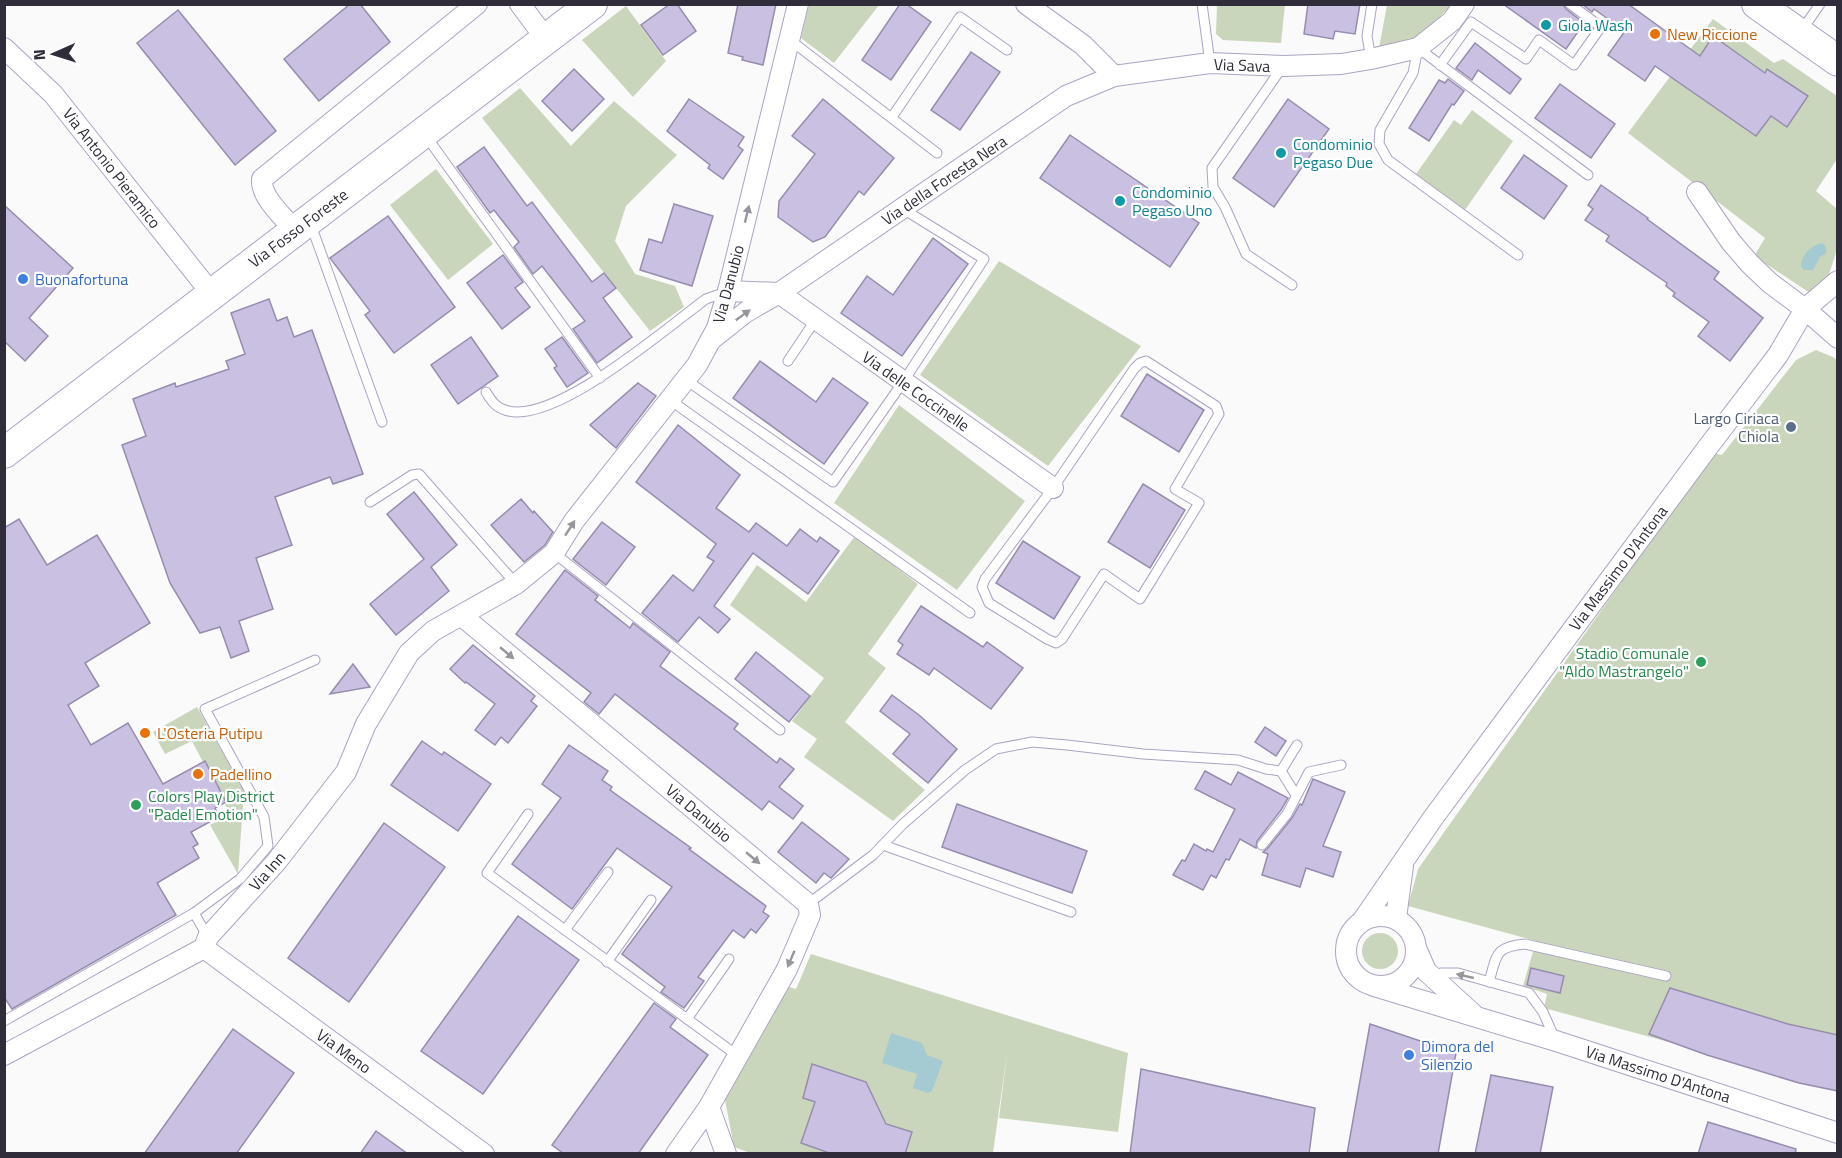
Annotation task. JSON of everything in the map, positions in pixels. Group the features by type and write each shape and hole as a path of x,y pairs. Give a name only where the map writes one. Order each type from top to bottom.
{"main road":[{"name":"Via Fosso Foreste","path":"4,453 592,4"},
{"path":"1757,4 1838,61"}],"street":[{"path":"302,225 265,194 262,179 477,4"},
{"path":"520,4 546,39"},
{"name":"Via Danubio","path":"798,4 728,291 717,328 697,365 574,521 554,553 516,584 462,616 808,904"},
{"path":"1026,4 1083,45 1114,76"},
{"name":"Via Sava","path":"1114,76 1210,63 1284,66 1341,64 1371,59 1418,48 1452,21 1464,4"},
{"name":"Via Antonio Pieramico","path":"4,48 53,94 212,294"},
{"name":"Via della Foresta Nera","path":"710,340 746,312 779,293 1066,96 1114,76"},
{"path":"1697,192 1731,242 1750,264 1838,338"},
{"name":"Via Massimo D'Antona","path":"1363,920 1440,808 1778,355 1805,309 1838,281"},
{"path":"728,291 779,293"},
{"name":"Via delle Coccinelle","path":"779,293 1053,488"},
{"name":"Via Inn","path":"4,1055 206,943 253,876 277,861 346,772 366,723 409,653 433,631 462,616"},
{"name":"Via Massimo D'Antona","path":"1396,918 1404,861"},
{"path":"676,1154 709,1107 787,969 810,915 808,904"},
{"path":"1373,915 1396,918 1410,930 1416,948 1415,959 1411,969 1395,983 1374,986 1353,973 1347,963 1345,951 1350,933 1363,920 1373,915"},
{"name":"Via Meno","path":"206,943 484,1154"},
{"name":"Via Massimo D'Antona","path":"1416,948 1424,968 1432,978 1478,1018"},
{"name":"Via Massimo D'Antona","path":"1374,986 1556,1041 1838,1133"},
{"path":"709,1107 726,1154"}],"lane":[{"path":"1202,4 1210,63"},
{"path":"1371,59 1367,36 1372,4"},
{"path":"1440,65 1471,22 1526,59 1539,40 1574,65 1601,27 1570,4"},
{"path":"1799,34 1820,4"},
{"path":"892,117 960,17 1007,50"},
{"path":"790,40 938,153"},
{"path":"1518,255 1388,160 1379,144 1380,130 1413,74 1418,48 1588,175"},
{"path":"1284,66 1212,168 1213,187 1225,207 1246,254 1292,285"},
{"path":"424,133 600,378"},
{"path":"686,380 833,482 903,382 984,259 902,208"},
{"path":"302,225 382,422"},
{"path":"486,392 496,406 507,411 535,410 562,400 600,378 706,299 728,291"},
{"path":"788,361 816,319"},
{"path":"1146,361 1216,406 1219,414 1175,489 1199,503 1140,599 1104,574 1062,639 1056,643 989,603 982,587 985,579 1053,488 1140,363 1146,361"},
{"path":"670,400 970,613"},
{"path":"370,502 412,475 419,474 516,584"},
{"path":"554,553 780,730"},
{"path":"4,1021 194,913 240,879 253,876 268,846 264,817 205,709 315,660"},
{"path":"808,904 873,855 903,824 965,770 996,749 1032,742 1143,754 1238,759 1266,769 1281,771"},
{"path":"1281,771 1297,745"},
{"path":"1262,845 1287,814 1309,772 1341,765"},
{"path":"1281,771 1296,795"},
{"path":"528,814 487,873 738,1056"},
{"path":"883,844 1071,912"},
{"path":"565,930 608,872"},
{"path":"608,962 651,900"},
{"path":"194,913 206,943"},
{"path":"1489,982 1497,953 1508,946 1525,944 1666,976"},
{"path":"687,1019 729,959"},
{"path":"1432,978 1441,973 1458,973 1529,993 1543,1012 1556,1041"}],"green space":[{"path":"809,4 879,5 834,63 801,38"},
{"path":"1217,5 1285,5 1281,43 1223,40 1216,34"},
{"path":"1387,5 1451,5 1430,27 1413,38 1379,48"},
{"path":"626,6 666,61 633,97 582,40"},
{"path":"1713,19 1774,63 1783,59 1837,96 1837,159 1816,191 1837,209 1837,249 1828,278 1810,293 1754,256 1765,238 1628,133"},
{"path":"520,88 571,146 614,101 677,155 626,206 615,241 635,274 675,286 684,307 650,331 482,118"},
{"path":"1472,110 1513,141 1465,210 1416,174 1454,120 1461,125"},
{"path":"436,169 493,244 448,280 390,205"},
{"path":"999,261 1141,346 1048,466 920,375"},
{"name":"Stadio Comunale \"Aldo Mastrangelo\"","path":"1816,350 1838,361 1837,1088 1544,1008 1547,994 1523,986 1536,941 1408,906 1418,869 1713,453 1722,455 1796,360"},
{"path":"899,405 1025,501 957,590 834,503"},
{"path":"855,536 918,584 868,654 886,668 845,722 925,790 893,821 804,757 817,739 792,721 824,678 730,605 757,565 806,602"},
{"path":"197,707 244,791 238,874 210,825 230,814 192,741 165,754 153,732"},
{"path":"1380,933 1393,938 1398,951 1393,964 1380,969 1367,964 1362,951 1367,938"},
{"path":"811,954 1128,1053 1118,1132 999,1118 1007,1053 993,1153 750,1153 734,1147 725,1100 789,987 796,989"}],"water":[{"path":"1822,243 1826,247 1826,253 1820,257 1813,270 1804,270 1801,262 1805,254"},
{"path":"891,1033 922,1043 927,1055 943,1061 932,1091 928,1093 913,1088 917,1074 882,1063"}],"building":[{"path":"350,4 360,4 390,42 319,101 284,59"},
{"path":"670,4 677,4 696,31 663,55 641,25"},
{"path":"738,4 776,4 763,65 742,60 743,57 728,53"},
{"path":"900,4 906,4 931,22 891,80 862,60"},
{"path":"1308,4 1360,4 1355,34 1335,31 1333,39 1304,34"},
{"path":"1503,4 1563,4 1584,23 1566,49"},
{"path":"1582,4 1628,4 1700,56 1713,36 1765,73 1767,69 1808,96 1787,127 1771,116 1756,136 1655,66 1645,81 1608,55 1625,31 1594,9 1592,12"},
{"path":"178,10 276,131 235,165 137,43"},
{"path":"1475,43 1521,79 1510,94 1478,70 1472,80 1456,68"},
{"path":"971,52 1000,72 960,130 931,110"},
{"path":"574,69 604,99 572,131 542,101"},
{"path":"1448,79 1464,91 1454,105 1452,104 1429,141 1409,128 1439,80 1445,83"},
{"path":"1560,84 1615,124 1591,158 1535,118"},
{"path":"689,99 744,137 738,146 743,150 723,179 708,168 710,165 667,131"},
{"path":"823,99 894,158 864,195 859,191 825,237 813,242 778,217 779,201 815,154 792,136"},
{"name":"Condominio Pegaso Due","path":"1288,99 1329,129 1274,207 1233,178"},
{"name":"Condominio Pegaso Uno","path":"1070,135 1199,223 1170,267 1040,178"},
{"path":"484,147 527,206 532,202 592,282 604,273 616,288 603,298 632,337 597,363 573,329 585,321 542,266 533,274 514,247 519,242 494,210 490,213 457,167"},
{"path":"1524,155 1567,186 1544,219 1501,188"},
{"path":"1601,185 1719,272 1714,279 1763,318 1730,361 1698,336 1709,322 1673,296 1675,293 1666,286 1667,283 1606,241 1609,236 1585,220 1593,209 1588,205"},
{"path":"674,204 713,216 692,286 640,270 649,239 662,243"},
{"path":"4,205 73,268 29,318 48,336 25,361 4,341"},
{"path":"388,216 455,307 394,353 365,315 370,311 330,258"},
{"path":"933,238 968,264 902,356 841,313 867,276 893,295"},
{"path":"503,255 523,282 515,288 530,307 502,329 467,283"},
{"path":"269,299 277,321 287,317 294,337 312,330 363,474 333,484 330,477 275,497 292,545 256,558 273,609 239,621 249,651 231,658 220,627 200,633 170,583 122,445 146,436 133,399 175,383 176,387 229,369 226,361 245,354 231,313"},
{"path":"471,337 498,376 458,404 431,365"},
{"path":"562,337 588,373 567,387 554,368 557,366 545,349"},
{"path":"760,361 816,402 833,378 868,403 824,464 733,398"},
{"path":"1147,374 1204,410 1179,452 1121,416"},
{"path":"638,383 656,396 616,448 590,425"},
{"path":"678,425 740,475 716,508 749,532 756,523 787,546 800,529 817,542 820,537 839,551 808,594 753,553 714,606 730,619 718,633 699,617 678,642 642,613 673,575 693,591 714,561 707,557 716,544 636,482"},
{"path":"1143,484 1185,510 1150,568 1108,542"},
{"path":"414,492 457,545 431,567 449,591 396,635 370,604 424,559 387,514"},
{"path":"521,499 553,532 545,545 524,562 491,525"},
{"path":"19,519 47,565 97,535 150,623 85,663 99,686 68,705 91,745 128,723 163,784 205,761 226,802 215,808 219,817 191,832 198,844 193,847 199,858 157,883 176,915 12,1009 4,997 4,528"},
{"path":"602,522 635,547 606,585 573,559"},
{"path":"1023,541 1080,577 1054,619 996,583"},
{"path":"565,570 598,596 595,600 630,628 633,623 670,652 660,666 738,724 734,729 777,763 780,758 794,769 779,787 803,806 793,819 769,801 762,810 615,694 599,714 584,702 591,693 516,634"},
{"path":"921,606 983,647 987,642 1023,668 991,709 934,668 929,675 897,654 903,645 898,641"},
{"path":"473,645 535,696 531,701 537,706 508,743 501,737 495,745 475,730 495,704 465,683 450,669"},
{"path":"756,652 810,696 789,722 735,679"},
{"path":"353,664 370,687 330,694"},
{"path":"892,695 919,715 957,749 928,783 893,754 910,734 880,711"},
{"path":"1265,727 1286,741 1276,756 1255,742"},
{"path":"422,741 442,755 444,752 491,784 458,831 391,785"},
{"path":"569,745 608,771 602,780 612,787 610,790 766,906 763,912 769,916 756,933 751,929 744,938 733,930 698,977 704,981 684,1008 661,992 665,987 622,954 672,887 617,848 572,909 512,864 561,798 542,784"},
{"path":"1205,771 1231,785 1238,772 1288,798 1257,841 1256,848 1240,839 1216,878 1211,875 1203,890 1173,875 1182,860 1185,861 1194,844 1213,852 1235,809 1195,789"},
{"path":"1313,779 1345,792 1323,846 1341,852 1333,877 1306,868 1300,887 1262,875 1268,854 1263,852 1292,818 1300,804 1302,805"},
{"path":"957,804 1087,851 1072,893 942,847"},
{"path":"802,822 849,859 831,878 824,873 816,883 778,852"},
{"path":"384,823 445,867 349,1002 288,958"},
{"path":"518,916 579,960 483,1094 421,1051"},
{"path":"1531,968 1564,976 1560,993 1527,985"},
{"path":"1670,988 1788,1024 1838,1035 1838,1091 1799,1083 1707,1055 1649,1034"},
{"path":"654,1003 676,1019 670,1027 708,1055 638,1154 564,1154 552,1145"},
{"path":"1370,1024 1456,1053 1438,1154 1347,1154"},
{"path":"233,1029 294,1073 236,1154 144,1154"},
{"path":"812,1064 866,1082 886,1124 912,1132 905,1154 832,1154 801,1143 815,1102 803,1098"},
{"path":"1141,1069 1315,1108 1309,1154 1130,1154"},
{"path":"1491,1075 1553,1087 1540,1154 1475,1154"},
{"path":"1708,1122 1796,1149 1795,1154 1698,1154"},
{"path":"376,1131 408,1154 360,1154"}],"place":[{"name":"Giola Wash","path":"1546,25"},
{"name":"New Riccione","path":"1655,34"},
{"name":"Condominio Pegaso Due","path":"1281,153"},
{"name":"Condominio Pegaso Uno","path":"1120,201"},
{"name":"Buonafortuna","path":"23,279"},
{"name":"Largo Ciriaca Chiola","path":"1791,427"},
{"name":"Stadio Comunale \"Aldo Mastrangelo\"","path":"1701,662"},
{"name":"L'Osteria Putipu","path":"145,733"},
{"name":"Padellino","path":"198,774"},
{"name":"Colors Play District \"Padel Emotion\"","path":"136,805"},
{"name":"Dimora del Silenzio","path":"1409,1055"}]}
